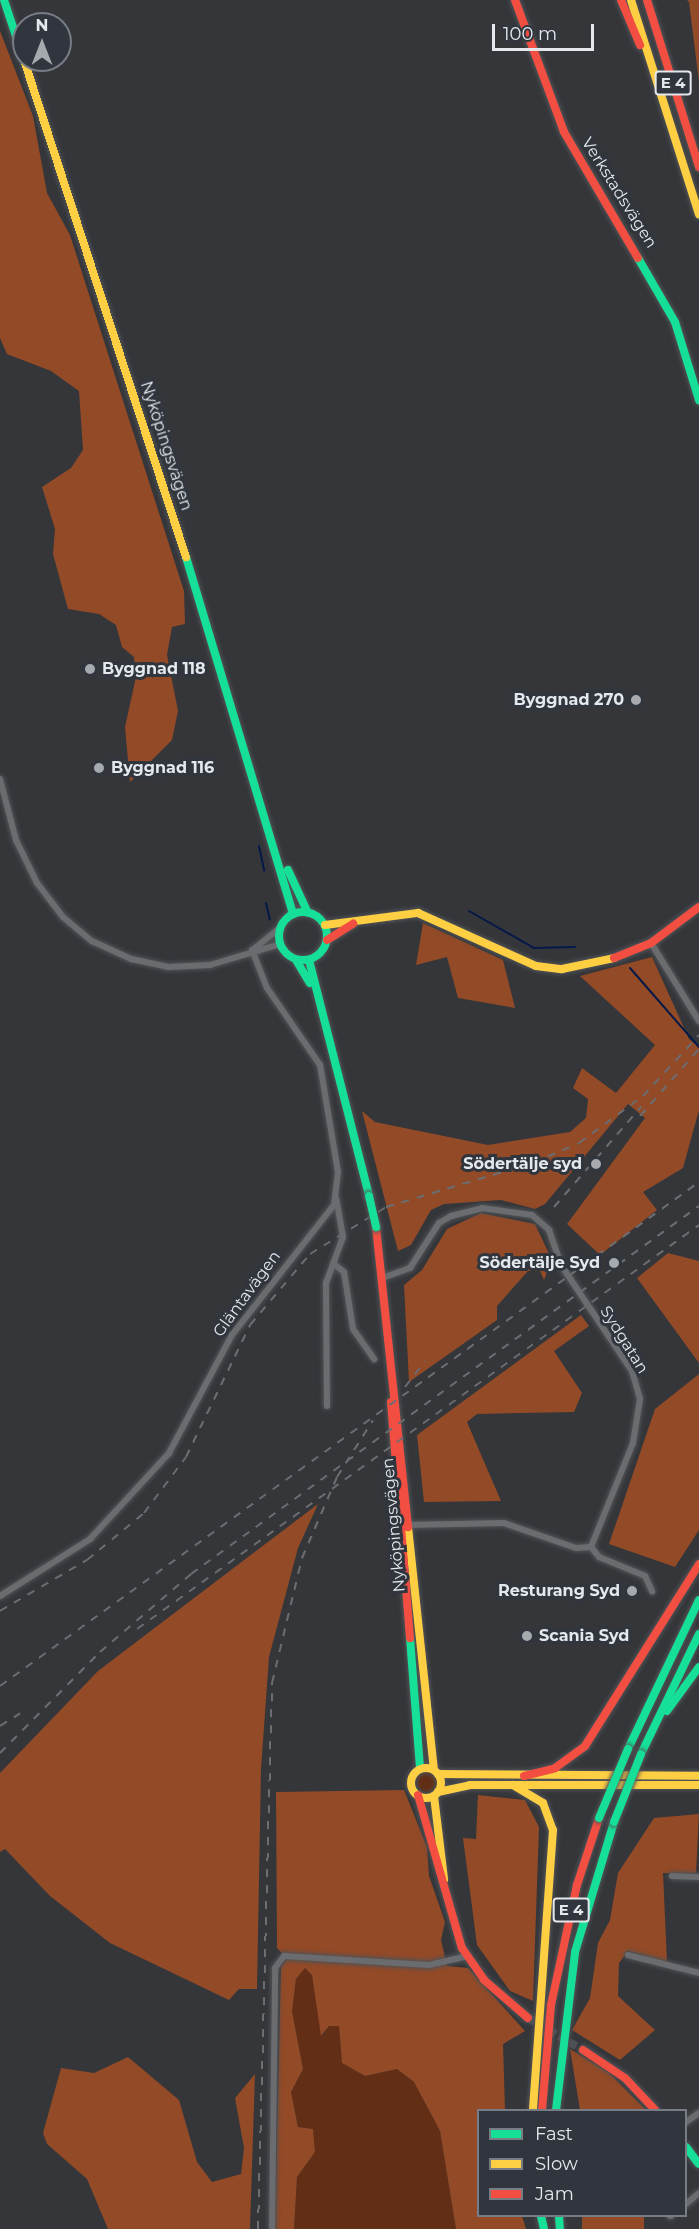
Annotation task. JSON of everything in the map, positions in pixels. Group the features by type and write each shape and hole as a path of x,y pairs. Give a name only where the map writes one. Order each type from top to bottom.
{"main road":[{"name":"Nyköpingsvägen","path":"4,0 12,24"},
{"name":"Verkstadsvägen","path":"515,0 564,132 675,322 699,400"},
{"path":"621,0 658,83"},
{"name":"E 4","path":"631,0 699,215"},
{"name":"E 4","path":"646,0 699,167"},
{"name":"Nyköpingsvägen","path":"28,72 276,842 293,914"},
{"name":"Nyköpingsvägen","path":"276,842 308,913"},
{"path":"358,921 327,940 309,960 296,960 280,944 280,928 293,914 308,913 325,925 418,913 536,966 562,969 601,963 651,943 699,907"},
{"path":"325,925 327,940"},
{"name":"Nyköpingsvägen","path":"296,960 314,988"},
{"name":"Nyköpingsvägen","path":"309,960 314,988 369,1196 385,1277 406,1525 420,1769 412,1781 418,1795"},
{"name":"Nyköpingsvägen","path":"406,1525 436,1772 436,1794"},
{"path":"524,1776 555,1768 585,1746 699,1563"},
{"name":"E 4","path":"542,2109 553,1995 576,1885 599,1818 628,1749 699,1600"},
{"name":"E 4","path":"556,2109 575,1952 614,1821 641,1754 699,1634"},
{"path":"650,1736 699,1667"},
{"path":"420,1769 436,1772 524,1776 699,1776"},
{"path":"513,1785 543,1803 553,1830 533,2109"},
{"path":"528,2018 484,1980 467,1956 448,1909 418,1795 513,1785 699,1785"},
{"path":"436,1794 448,1909"},
{"path":"583,2050 625,2078 654,2109"},
{"path":"687,2148 699,2164"}],"street":[{"path":"0,779 16,840 37,883 63,917 92,941 131,959 168,967 210,965 252,950 280,944"},
{"path":"252,950 280,928"},
{"path":"651,943 699,1021"},
{"path":"252,950 267,988 320,1065 337,1160 336,1198 343,1237 326,1283 327,1406"},
{"name":"Gläntavägen","path":"0,1596 90,1539 170,1453 232,1335 336,1198"},
{"name":"Sydgatan","path":"385,1277 410,1268 439,1222 465,1210 515,1209 549,1230 561,1265 632,1371 640,1399 633,1443 591,1546"},
{"path":"334,1264 344,1272 353,1329 374,1359"},
{"path":"406,1525 504,1523 576,1548 591,1546 599,1557 645,1576 652,1591"},
{"path":"672,1876 699,1877"},
{"path":"628,1955 699,1973"},
{"path":"272,2229 275,1968 284,1956 429,1965 467,1956"},
{"path":"687,2203 699,2193"}],"shaded area":[{"path":"687,0 699,0 699,82 689,2"},
{"path":"0,31 12,62 12,72 16,72 33,116 47,193 70,235 184,591 185,624 172,627 167,655 178,711 172,740 130,782 125,727 136,677 134,657 122,647 116,625 99,614 68,609 53,554 55,529 42,487 71,468 83,450 79,391 51,371 7,354 0,338"},
{"path":"423,923 503,960 515,1008 458,998 447,957 416,965"},
{"path":"652,957 689,1039 699,1047 699,1110 683,1168 643,1192 657,1210 600,1255 567,1224 645,1118 628,1104 545,1204 535,1209 501,1200 444,1204 431,1210 411,1245 398,1251 362,1111 375,1122 488,1145 570,1132 586,1118 588,1099 573,1088 582,1068 616,1093 655,1045 580,976"},
{"path":"481,1213 535,1224 552,1260 544,1280 540,1271 528,1271 497,1306 497,1320 409,1382 404,1285 422,1270 447,1229"},
{"path":"668,1253 699,1261 699,1363 637,1278"},
{"path":"581,1315 589,1326 554,1351 582,1393 574,1412 477,1414 467,1422 501,1501 424,1502 417,1435"},
{"path":"699,1374 699,1530 675,1567 609,1544 655,1409"},
{"path":"318,1504 298,1548 269,1657 261,1769 257,1989 239,1989 229,2000 110,1943 50,1896 5,1849 0,1852 0,1773 98,1671"},
{"path":"427,1772 434,1775 437,1782 434,1789 427,1792 420,1789 417,1782 420,1775"},
{"path":"404,1790 427,1847 429,1876 445,1922 441,1940 447,1966 468,1968 525,2031 503,2044 505,2109 477,2109 477,2217 522,2217 526,2229 456,2229 440,2131 414,2082 397,2069 365,2076 342,2063 339,2026 329,2026 321,2036 312,1975 305,1968 296,1979 292,2011 303,2069 291,2092 298,2127 313,2129 315,2152 297,2177 294,2229 275,2229 281,1967 287,1958 277,1948 276,1792"},
{"path":"478,1795 525,1800 539,1827 533,2001 510,1991 477,1945 463,1838 476,1839"},
{"path":"699,1814 696,1873 663,1873 667,1962 628,1951 619,1963 618,1996 655,2030 620,2060 572,2030 590,1998 598,1943 610,1920 618,1873 654,1818"},
{"path":"305,1968 312,1975 322,2036 329,2026 339,2025 342,2063 365,2076 397,2069 414,2082 440,2131 456,2229 294,2229 297,2177 315,2152 313,2129 298,2127 291,2092 303,2069 292,2011 296,1979"},
{"path":"570,2049 608,2072 645,2109 580,2109"},
{"path":"128,2057 179,2100 197,2162 212,2182 241,2174 244,2148 235,2098 255,2074 250,2229 108,2229 87,2179 47,2144 43,2133 61,2068 94,2073"},
{"path":"582,2217 644,2217 644,2229 582,2229"}],"waterway":[{"path":"259,846 264,870"},
{"path":"266,903 270,920"},
{"path":"469,911 534,948 575,947"},
{"path":"630,968 699,1047"}],"tunnel":[{"path":"528,2018 583,2050"}],"railway":[{"path":"0,1611 87,1560 144,1513 186,1457 250,1325 310,1254 386,1207 533,1163 579,1143 643,1096 699,1035"},
{"path":"640,1116 699,1049"},
{"path":"554,1207 641,1107"},
{"path":"0,1686 699,1182"},
{"path":"0,1753 100,1652 191,1574 699,1206"},
{"path":"137,1629 699,1225"},
{"path":"405,1387 425,1361"},
{"path":"258,2229 272,1683 302,1558 337,1477 373,1420"},
{"path":"0,1726 24,1711"}],"traffic: fast":[{"path":"4,0 12,24"},
{"path":"638,258 675,322 699,400"},
{"path":"186,557 293,914"},
{"path":"288,870 308,913"},
{"path":"298,912 308,912 320,919 327,931 327,936 327,941 320,953 308,960 298,960 283,949 279,941 279,931 290,916 298,912"},
{"path":"296,960 310,983"},
{"path":"309,960 369,1196"},
{"path":"369,1196 376,1227"},
{"path":"628,1749 699,1600"},
{"path":"641,1754 699,1634"},
{"path":"410,1638 420,1769"},
{"path":"667,1711 699,1667"},
{"path":"599,1818 628,1749"},
{"path":"614,1822 641,1754"},
{"path":"556,2109 575,1952 614,1822"},
{"path":"687,2148 699,2164"},
{"path":"541,2217 544,2229"},
{"path":"559,2217 560,2229"}],"traffic: slow":[{"path":"631,0 699,215"},
{"path":"28,72 186,557"},
{"path":"325,925 418,913 536,966 562,969 614,958"},
{"path":"408,1527 434,1770"},
{"path":"426,1768 432,1769 440,1777 441,1783 440,1789 432,1797 426,1798 420,1797 412,1789 411,1783 412,1777 420,1769 426,1768"},
{"path":"438,1774 699,1776"},
{"path":"438,1792 470,1785 699,1785"},
{"path":"513,1785 543,1803 553,1830 533,2109"},
{"path":"434,1796 444,1879"}],"traffic: jam":[{"path":"515,0 564,132 638,258"},
{"path":"621,0 640,45"},
{"path":"647,0 699,167"},
{"path":"614,958 651,943 699,907"},
{"path":"327,940 353,924"},
{"path":"376,1227 408,1527"},
{"path":"391,1402 410,1638"},
{"path":"524,1776 555,1768 585,1746 699,1564"},
{"path":"418,1795 462,1948 484,1980 528,2018"},
{"path":"542,2109 551,2005 577,1885 599,1818"},
{"path":"583,2050 625,2078 654,2109"}],"place":[{"name":"Byggnad 118","path":"90,669"},
{"name":"Byggnad 270","path":"636,700"},
{"name":"Byggnad 116","path":"99,768"},
{"name":"Södertälje syd","path":"596,1164"},
{"name":"Södertälje Syd","path":"614,1263"},
{"name":"Resturang Syd","path":"632,1591"},
{"name":"Scania Syd","path":"527,1636"}]}
